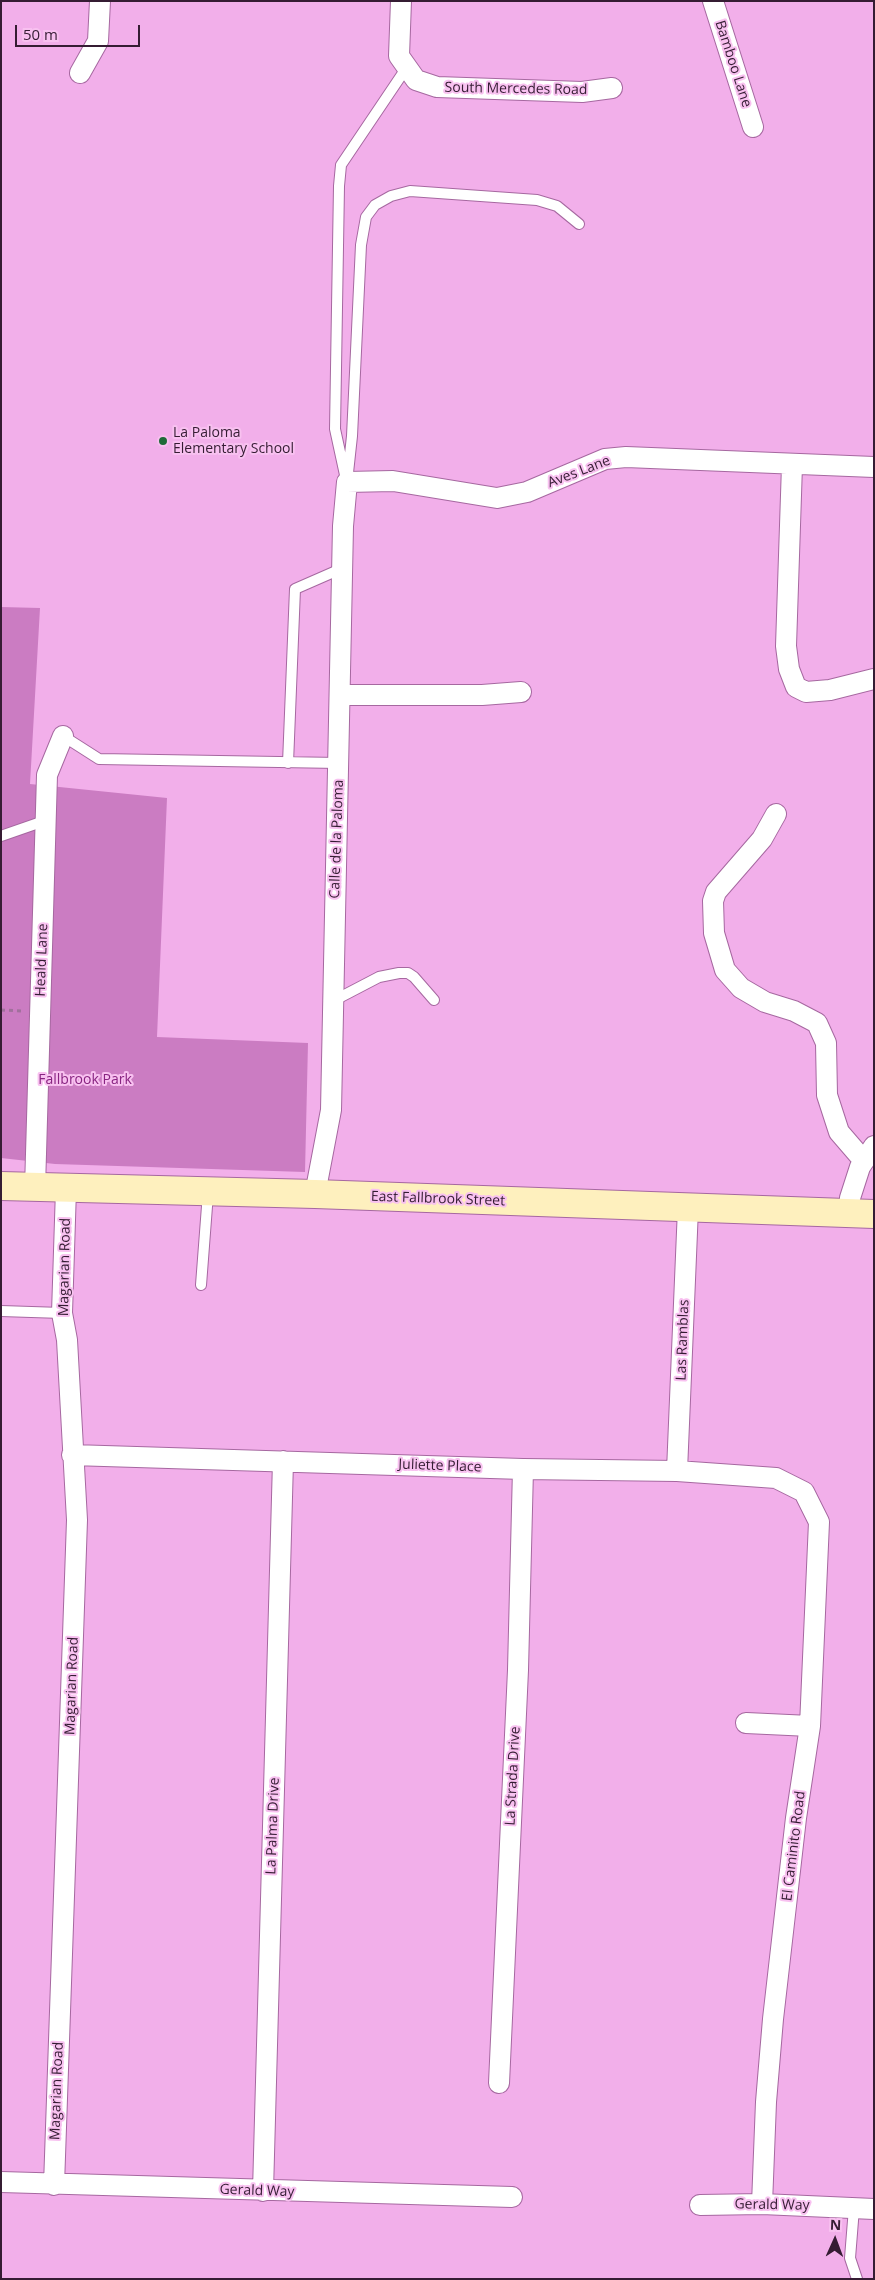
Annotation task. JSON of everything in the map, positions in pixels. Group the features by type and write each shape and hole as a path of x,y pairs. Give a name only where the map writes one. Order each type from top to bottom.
{"main road":[{"name":"East Fallbrook Street","path":"1,1186 315,1194 862,1213"}],"street":[{"path":"80,73 98,41 100,1"},
{"path":"401,1 399,56 407,68"},
{"name":"Bamboo Lane","path":"713,1 753,127"},
{"name":"South Mercedes Road","path":"407,68 416,80 437,87 582,92 612,88"},
{"name":"Aves Lane","path":"347,482 393,481 497,498 527,492 605,459 626,457 874,467"},
{"path":"792,465 786,646 790,669 796,687 806,692 830,690 874,679"},
{"name":"Calle de la Paloma","path":"315,1194 331,1110 343,526 347,482"},
{"path":"340,695 482,695 521,692"},
{"name":"Heald Lane","path":"35,1188 47,775 63,736"},
{"path":"776,814 762,839 716,892 713,901 714,933 725,970 741,988 765,1002 794,1010 818,1023 826,1043 827,1095 839,1132 869,1153 860,1166 850,1198 862,1213"},
{"name":"Magarian Road","path":"54,2185 77,1520 67,1340 62,1313 66,1189"},
{"name":"Las Ramblas","path":"677,1471 688,1208"},
{"name":"Juliette Place","path":"72,1455 523,1469 677,1471 776,1478 804,1492"},
{"name":"La Palma Drive","path":"263,2191 283,1461"},
{"name":"La Strada Drive","path":"499,2083 518,1670 523,1469"},
{"name":"El Caminito Road","path":"762,2204 766,2102 773,2020 796,1818 810,1726 819,1522 804,1492"},
{"path":"746,1723 810,1726"},
{"name":"Gerald Way","path":"1,2182 512,2197"},
{"name":"Gerald Way","path":"700,2205 762,2204 874,2208"}],"lane":[{"path":"347,482 335,429 338,186 341,165 407,68"},
{"path":"347,482 352,436 361,245 366,217 375,206 391,196 410,192 537,200 557,206 579,224"},
{"path":"288,763 295,589 343,568"},
{"path":"63,736 99,759 339,763"},
{"path":"1,836 46,820"},
{"path":"333,1001 379,978 400,973 408,973 414,977 434,1000"},
{"path":"201,1285 208,1192"},
{"path":"1,1311 62,1313"},
{"path":"854,2208 850,2258 857,2279"}],"green space":[{"name":"Fallbrook Park","path":"1,607 40,608 30,784 167,798 157,1037 308,1043 305,1172 55,1164 1,1158"}],"place":[{"name":"La Paloma Elementary School","path":"163,441"}]}
